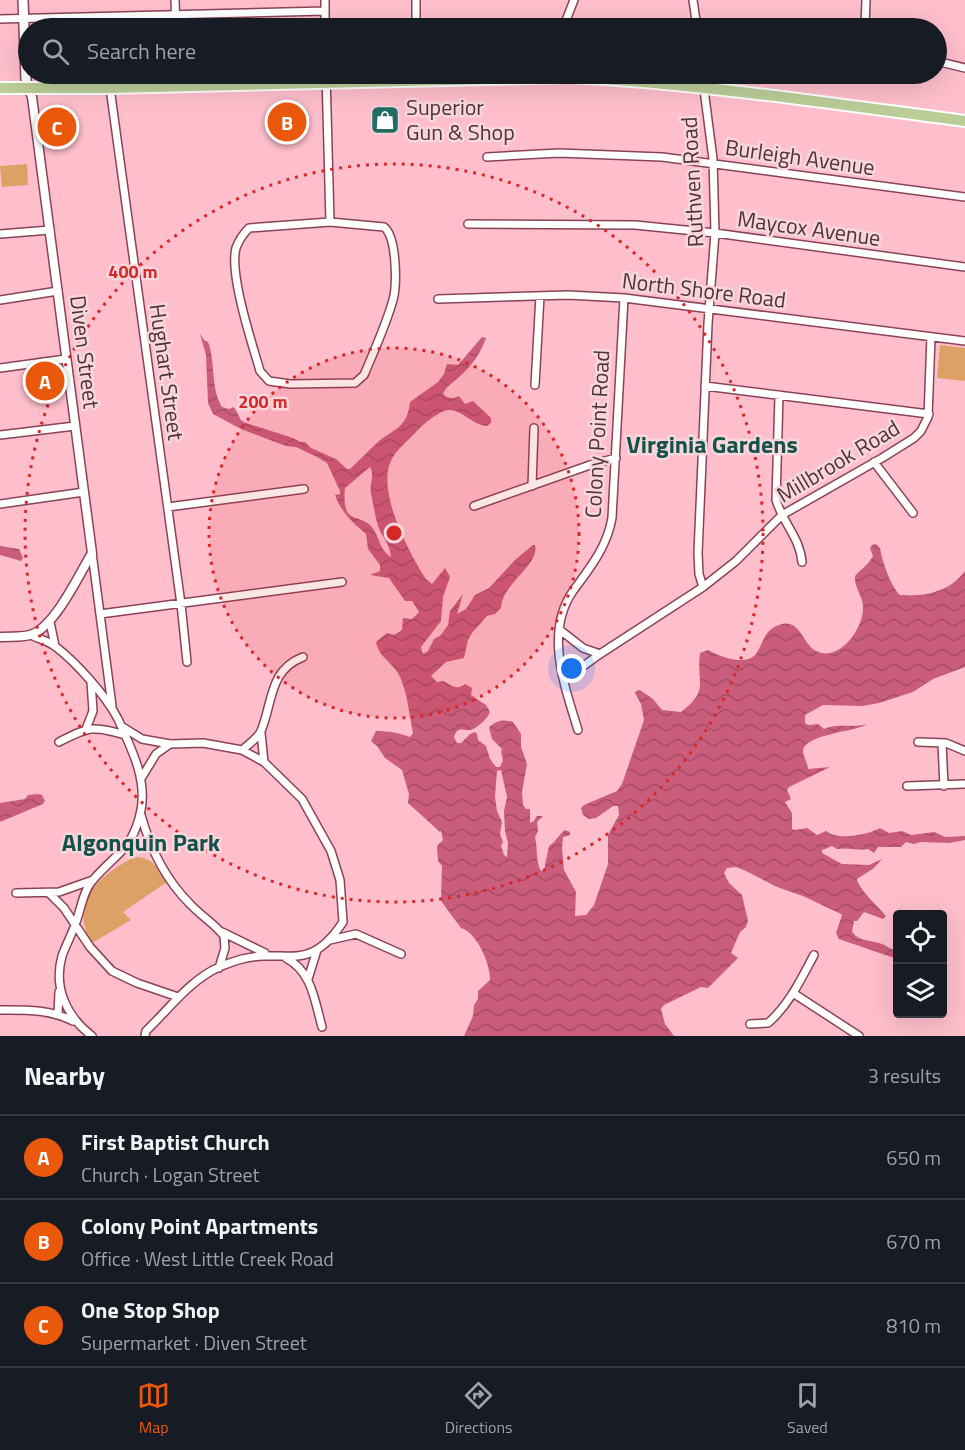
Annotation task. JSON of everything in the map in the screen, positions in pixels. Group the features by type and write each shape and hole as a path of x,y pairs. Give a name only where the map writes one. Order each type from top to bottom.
{"main road":[{"name":"Diven Street","path":"23,0 24,18"},
{"name":"Diven Street","path":"27,84 28,88"},
{"path":"0,88 110,88 214,84"},
{"path":"656,84 965,121"}],"street":[{"path":"175,0 175,18"},
{"path":"325,0 325,18"},
{"path":"416,0 416,18"},
{"path":"568,18 574,0"},
{"path":"693,0 696,18"},
{"path":"865,18 866,0"},
{"path":"24,18 325,11"},
{"path":"0,19 18,18"},
{"path":"947,64 965,68"},
{"path":"326,84 330,222"},
{"name":"Ruthven Road","path":"703,84 713,164 715,233 705,386 698,554 699,574 703,587"},
{"name":"Diven Street","path":"28,88 32,97 112,708"},
{"name":"Hughart Street","path":"110,88 187,662"},
{"name":"Burleigh Avenue","path":"487,157 600,154 662,157 965,197"},
{"path":"330,222 384,227 388,231 394,245 394,298 364,375 355,383 290,384 269,381 260,371 237,283 236,250 241,236 249,228 330,222"},
{"name":"Maycox Avenue","path":"468,225 635,225 715,233 965,267"},
{"path":"0,234 50,230"},
{"path":"0,300 58,291"},
{"name":"North Shore Road","path":"438,299 594,295 624,297 965,341"},
{"path":"535,385 540,296"},
{"name":"Colony Point Road","path":"578,730 564,680 559,652 560,630 563,611 568,600 608,537 612,518 624,297"},
{"name":"Millbrook Road","path":"703,587 736,561 782,514 914,438 925,424 929,414 931,337"},
{"path":"0,368 66,358"},
{"path":"705,386 929,414"},
{"path":"779,395 775,492 782,514 797,539 802,562"},
{"path":"0,435 75,426"},
{"path":"532,486 534,429"},
{"path":"474,506 616,458"},
{"path":"874,462 913,513"},
{"path":"168,507 304,489"},
{"path":"0,504 84,492"},
{"path":"31,635 50,622 92,553"},
{"path":"100,614 342,582"},
{"path":"564,680 703,587"},
{"path":"50,622 55,646"},
{"path":"560,630 583,648 600,654"},
{"path":"0,637 31,635 55,646 90,680 112,708 142,777 140,813 133,835 125,849 93,880 85,894 62,958 58,1014"},
{"path":"264,762 261,733 271,693 285,668 291,662 303,657"},
{"path":"86,729 93,707 90,680"},
{"path":"121,726 142,739 170,744 203,743 242,750 264,762 302,799 331,851 340,880 343,922 330,940 317,950 305,955 286,958 273,956 242,958 219,968 194,983 145,1034 136,1036"},
{"path":"59,742 86,729 101,729 125,735"},
{"path":"242,750 261,733"},
{"path":"918,742 942,743 965,751"},
{"path":"942,743 944,786"},
{"path":"142,777 156,754 170,744"},
{"path":"907,786 965,784"},
{"path":"140,813 150,842 169,879 188,903 224,936 225,948 219,968"},
{"path":"16,893 59,892 93,880"},
{"path":"49,893 64,908 90,947 112,970 137,983 178,998"},
{"path":"343,922 356,934 401,954"},
{"path":"219,930 273,956"},
{"path":"330,940 356,934"},
{"path":"308,979 317,950"},
{"path":"750,1024 768,1023 777,1015 793,993 814,955"},
{"path":"286,958 294,962 308,979 322,1027"},
{"path":"60,987 67,1009 76,1022 92,1036"},
{"path":"793,993 860,1036"},
{"path":"0,1010 32,1010 58,1014 76,1022"}],"shaded area":[{"path":"27,164 28,185 2,187 0,166"},
{"path":"940,345 965,348 965,381 937,378"},
{"name":"Algonquin Park","path":"135,857 150,861 167,882 123,912 131,920 92,943 85,928 83,915 91,891 110,872"}],"water":[{"path":"200,334 208,342 214,384 222,407 229,409 234,407 241,420 246,423 305,442 311,448 336,459 350,469 378,442 403,423 410,402 438,382 447,364 458,365 482,337 486,338 471,364 443,394 451,398 459,396 465,404 473,401 491,418 491,423 487,426 482,425 459,412 450,410 437,415 423,425 395,454 387,476 388,491 397,523 426,579 432,584 445,568 450,577 443,597 441,621 421,647 423,654 428,651 434,639 441,635 448,625 450,611 463,594 457,614 466,609 475,595 489,588 515,560 535,545 532,560 507,590 501,608 495,614 487,616 472,633 464,658 446,662 431,676 437,682 443,681 456,687 465,684 472,688 471,695 486,705 490,712 475,728 458,731 454,737 457,743 461,743 475,732 478,740 486,746 490,759 496,767 500,767 503,760 502,749 492,739 489,727 500,721 509,721 513,722 521,734 521,747 527,764 522,792 523,805 526,809 530,809 530,823 537,816 543,816 537,822 538,831 535,837 539,867 541,871 544,870 549,846 565,830 570,832 570,835 563,837 562,849 564,870 576,892 575,916 586,915 594,905 608,864 608,835 619,815 618,806 613,806 596,818 589,819 583,815 581,808 617,791 622,784 644,720 636,691 640,690 653,699 662,710 681,712 699,692 700,653 708,650 732,659 751,658 756,654 771,629 782,624 798,629 816,651 825,653 841,648 855,633 862,615 863,603 855,576 873,556 870,548 872,545 876,544 880,548 887,573 900,595 936,592 952,584 965,571 965,667 933,679 913,692 879,703 863,706 823,705 805,715 805,723 818,724 824,729 834,726 867,724 821,737 806,745 803,751 808,769 830,767 787,790 791,799 785,802 792,813 792,829 795,830 807,828 817,835 826,831 837,836 845,836 861,835 880,828 889,833 902,831 911,835 934,832 945,837 965,836 965,840 949,843 914,844 906,842 901,847 878,847 874,853 868,849 837,849 832,846 822,850 822,853 842,864 869,865 882,859 857,881 867,896 886,916 883,919 864,912 857,921 854,921 852,931 860,938 893,950 893,958 839,939 836,933 841,914 746,871 736,867 727,868 724,873 729,883 742,895 748,921 746,927 740,932 731,953 738,958 708,988 701,987 664,1005 661,1009 665,1024 674,1036 464,1036 473,1016 478,991 490,980 488,967 482,950 472,936 461,928 441,901 442,866 438,861 437,846 443,840 441,830 440,832 408,803 409,794 402,770 385,758 371,741 376,731 394,732 410,737 413,733 403,684 394,668 380,652 376,642 387,633 394,635 402,630 403,618 412,619 419,612 412,601 405,601 389,578 370,575 380,571 380,565 368,549 366,534 341,507 335,495 340,494 340,491 327,463 296,447 286,446 241,429 213,414 208,403 206,355","holes":["370,467 371,494 376,518 391,557 382,548 369,524 353,517 346,509 345,488","501,770 507,797 504,811 508,843 507,857 501,846 503,842 500,834 502,822 497,811 495,797 497,771"]},
{"path":"0,546 19,549 23,558 21,561 0,555"},
{"path":"28,795 42,795 45,801 43,804 0,822 0,803 25,799"}],"place":[{"name":"Superior Gun & Shop","path":"385,120"},
{"name":"Colony Point Apartments","path":"287,122"},
{"name":"One Stop Shop","path":"57,127"},
{"name":"First Baptist Church","path":"45,381"}],"district":[{"name":"Virginia Gardens","path":"712,445"},
{"name":"Algonquin Park","path":"141,843"}]}
